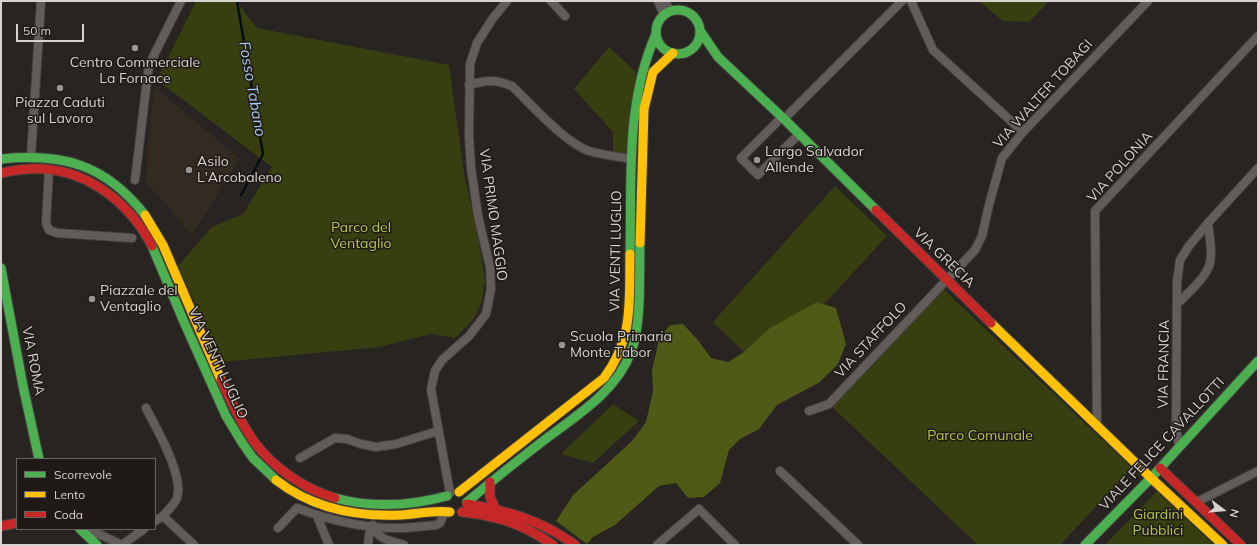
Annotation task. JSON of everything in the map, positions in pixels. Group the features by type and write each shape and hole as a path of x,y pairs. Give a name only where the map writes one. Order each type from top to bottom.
{"street":[{"path":"31,156 41,1"},
{"path":"135,180 150,63 181,1"},
{"name":"VIA PRIMO MAGGIO","path":"452,494 438,431 431,388 435,371 442,360 469,336 486,314 491,289 490,268 478,216 471,168 469,136 470,64 477,43 493,18 507,1"},
{"path":"551,1 565,16"},
{"path":"658,1 669,9 684,10 696,18 700,25 701,32 696,45 691,50 679,54 673,53 667,51 658,40 656,34 657,26 669,9"},
{"path":"666,1 669,9"},
{"path":"689,1 690,13"},
{"path":"799,134 758,175 741,158 902,1"},
{"path":"911,1 933,50 1023,132"},
{"name":"VIA WALTER TOBAGI","path":"946,279 974,250 982,236 1002,158 1023,132 1148,1"},
{"name":"VIA GRECIA","path":"701,32 718,57 783,118 1151,478 1223,545"},
{"name":"VIA VENTI LUGLIO","path":"1,159 31,156 64,160 83,166 105,177 129,196 156,231 189,303 220,378 254,442 279,468 303,484 326,495 359,504 407,503 436,499 452,494 604,378 615,365 628,330 632,159 635,109 644,64 656,34"},
{"name":"VIA POLONIA","path":"1097,424 1095,211 1258,36"},
{"name":"VIA GRECIA","path":"691,50 701,50 718,57"},
{"name":"VIA VENTI LUGLIO","path":"467,503 490,482 581,412 610,386 622,370 631,352 636,331 638,307 644,109 653,72 673,53"},
{"path":"469,85 486,80 502,82 512,86 567,138 588,151 632,159"},
{"name":"VIA VENTI LUGLIO","path":"1,173 38,168 49,168 66,172 90,181 123,205 150,242 211,384 230,423 241,442 264,470 278,481 299,495 333,509 373,516 406,515 434,511 450,512"},
{"path":"49,168 46,222 49,230 57,233 132,238"},
{"name":"VIA FRANCIA","path":"1179,447 1176,425 1177,282 1180,260 1189,246 1208,223 1258,168"},
{"name":"VIA FRANCIA","path":"1178,304 1202,278 1210,263 1211,252 1208,223"},
{"name":"VIA ROMA","path":"1,268 23,386 39,458"},
{"name":"VIA STAFFOLO","path":"809,411 829,404 946,279"},
{"name":"VIALE FELICE CAVALLOTTI","path":"1085,545 1151,478 1258,361"},
{"path":"146,408 173,464 178,484 176,499 163,516 156,520"},
{"path":"300,458 335,438 347,439 360,444 376,447 396,444 438,431"},
{"path":"1160,468 1241,545"},
{"path":"780,471 858,545"},
{"path":"1197,502 1258,471"},
{"path":"490,482 489,497 496,512"},
{"path":"462,512 467,503 464,496 452,494 445,503 447,510 450,512 457,514 462,512 496,512 519,515 569,540 575,545"},
{"path":"467,503 496,512 553,545"},
{"path":"278,528 297,508 317,516 351,524 396,528 436,525 440,523 444,514 450,512"},
{"path":"657,545 699,509 735,545"},
{"path":"163,516 194,545"},
{"path":"317,516 329,545"},
{"path":"373,516 373,526 376,533 382,538 404,545"},
{"path":"1,526 16,523"},
{"path":"368,545 369,535 373,526"},
{"path":"81,530 101,535 122,545 143,530"},
{"path":"81,530 97,545"}],"shaded area":[{"name":"Asilo L'Arcobaleno","path":"154,86 240,159 192,235 145,181"}],"green space":[{"name":"Parco del Ventaglio","path":"196,1 237,1 257,28 449,65 464,173 479,243 485,281 481,304 473,320 455,338 431,334 379,347 222,362 178,266 212,227 243,214 272,167 157,80"},
{"path":"979,1 1049,1 1029,22 1003,21"},
{"path":"609,47 636,72 626,153 613,152 613,132 574,89"},
{"path":"835,186 887,236 805,325 744,352 713,322"},
{"name":"Parco Comunale","path":"940,286 1132,468 1060,545 978,545 829,404"},
{"path":"817,302 836,308 846,344 838,364 820,382 777,405 759,429 740,439 729,450 720,483 704,497 688,498 676,483 659,486 615,525 593,537 587,544 556,521 573,495 632,441 646,422 653,391 652,371 659,339 670,325 683,324 697,339 711,358 728,362 744,352 770,328"},
{"path":"613,404 639,421 593,463 561,454"},
{"name":"Giardini Pubblici","path":"1157,491 1162,496 1214,545 1105,545"}],"waterway":[{"name":"Fosso Tabano","path":"237,1 263,154 241,195"}],"traffic: fast":[{"path":"674,10 682,10 694,16 700,28 700,32 700,36 694,48 682,54 674,54 662,48 656,36 656,28 662,16 674,10"},
{"path":"701,32 718,57 784,119 876,210"},
{"path":"630,254 632,142 635,115 639,87 646,60 656,34"},
{"path":"1,159 44,158 81,166 98,173 114,184 130,198 145,215"},
{"path":"467,502 594,402 616,379 624,366 635,341 639,298 640,243"},
{"path":"152,246 226,416 253,458 276,480"},
{"path":"1,268 23,386 39,458"},
{"path":"1085,545 1151,478 1258,361"},
{"path":"335,498 363,503 405,504 447,496"},
{"path":"81,530 97,545"}],"traffic: slow":[{"path":"640,243 644,109 653,72 673,53"},
{"path":"145,215 163,245 221,380"},
{"path":"459,492 604,378 614,363 621,348 625,334 628,319 630,254"},
{"path":"991,323 1151,478 1223,545"},
{"path":"276,480 304,498 335,509 351,512 384,515 401,515 438,511 450,512"}],"traffic: jam":[{"path":"1,173 33,169 61,171 93,184 108,193 121,204 133,217 152,246"},
{"path":"876,210 991,323"},
{"path":"221,380 245,428 255,443 271,461 301,483 335,498"},
{"path":"1160,468 1241,545"},
{"path":"490,482 490,497 496,510"},
{"path":"467,504 510,513 524,518 550,529 575,545"},
{"path":"462,512 478,514 513,523 538,535 553,545"},
{"path":"1,526 16,523"}],"place":[{"name":"Centro Commerciale La Fornace","path":"135,48"},
{"name":"Piazza Caduti sul Lavoro","path":"60,88"},
{"name":"Largo Salvador Allende","path":"757,160"},
{"name":"Asilo L'Arcobaleno","path":"189,170"},
{"name":"Piazzale del Ventaglio","path":"92,299"},
{"name":"Scuola Primaria Monte Tabor","path":"562,345"}]}
